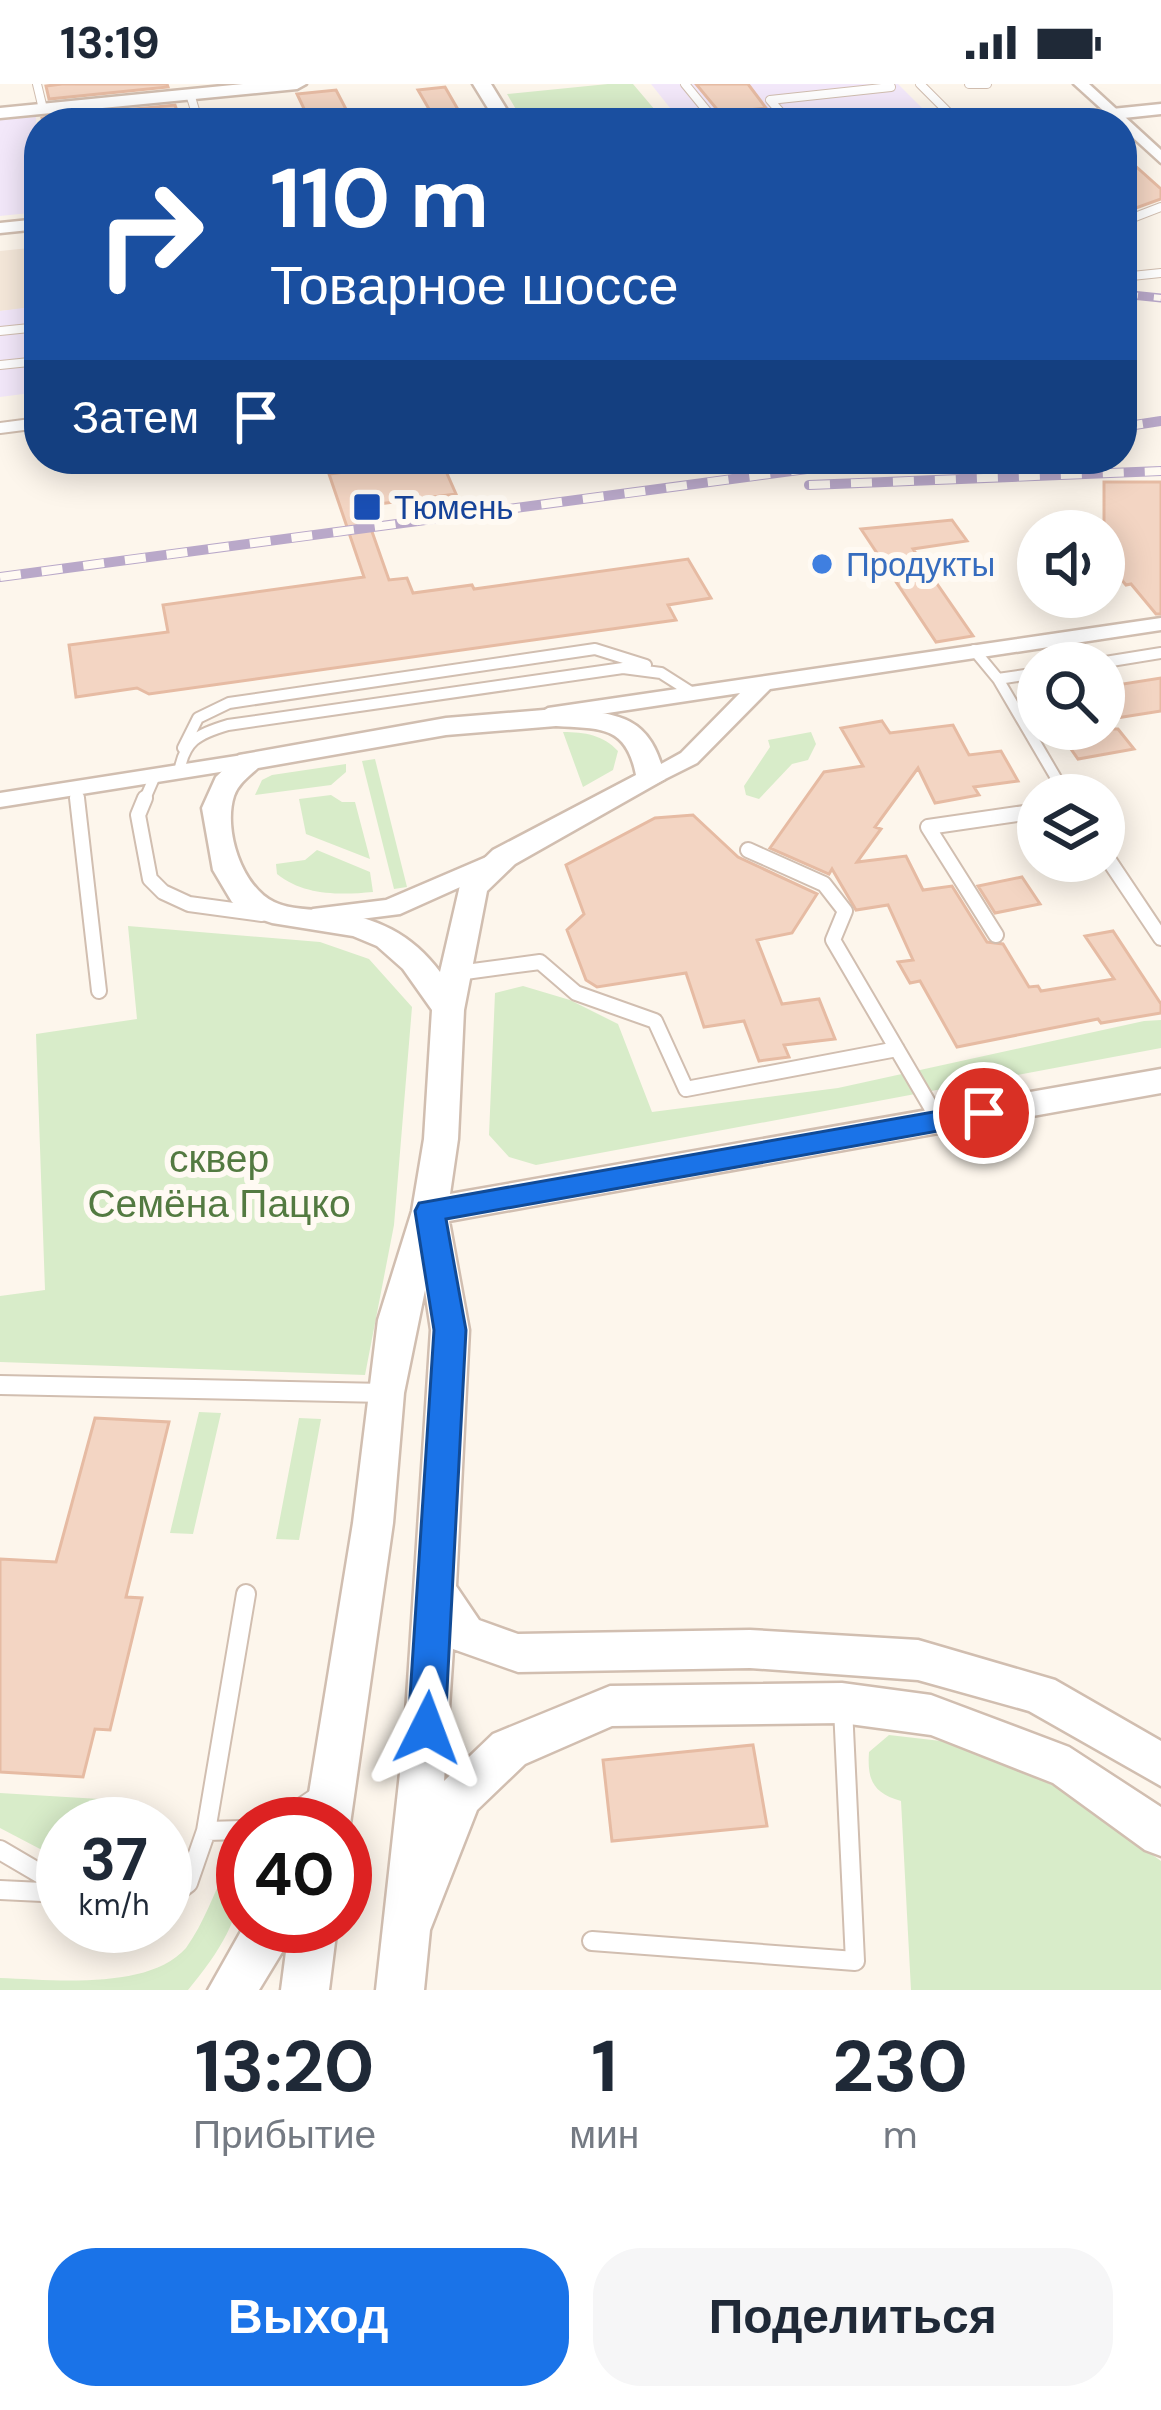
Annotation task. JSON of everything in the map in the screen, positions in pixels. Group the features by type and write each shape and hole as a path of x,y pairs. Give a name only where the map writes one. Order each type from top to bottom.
{"street":[{"path":"53,108 297,84"},
{"path":"1081,84 1107,108"},
{"path":"1137,136 1161,158"},
{"path":"0,800 1161,624"},
{"path":"291,919 391,908 504,857 689,758 760,685"},
{"path":"548,716 610,723 629,730 643,742 651,779"},
{"path":"249,761 223,782 214,805 224,869 235,889 291,919 389,939 419,967 448,1010"},
{"path":"333,1797 397,1320 430,1211 442,1139 448,1010 458,973 464,915 472,888 504,857"},
{"path":"430,1211 1161,1081"},
{"path":"400,1990 435,1589 450,1330 430,1211"},
{"path":"435,1589 464,1634 518,1653 750,1649 918,1660 1040,1694 1161,1765"},
{"path":"409,1923 460,1796 508,1749 610,1706 842,1703 931,1715 1069,1768 1161,1834"},
{"path":"232,1990 255,1953"},
{"path":"304,1990 310,1953"}],"lane":[{"path":"685,84 705,108"},
{"path":"920,84 944,108"},
{"path":"969,84 986,84"},
{"path":"777,108 770,100 891,87"},
{"path":"190,94 194,108"},
{"path":"183,748 184,734 196,718 229,703 595,649 661,673 694,694"},
{"path":"974,650 998,679 1054,774"},
{"path":"1125,659 1161,653"},
{"path":"291,919 189,904 163,892 150,879 138,815 183,748 200,733 228,725 622,668 661,673"},
{"path":"998,679 1017,676"},
{"path":"76,790 99,991"},
{"path":"995,935 928,827 1017,814"},
{"path":"748,850 824,884 845,911 833,940 939,1121"},
{"path":"1123,882 1161,938"},
{"path":"458,973 540,962 575,993 655,1021 686,1089 897,1049"},
{"path":"0,1385 385,1394"},
{"path":"192,1871 206,1831 246,1594"},
{"path":"592,1941 855,1961 842,1703"},
{"path":"206,1831 216,1831"},
{"path":"0,1850 36,1873"},
{"path":"0,1889 36,1890"}],"shaded area":[{"path":"651,84 898,84 922,108 670,108"},
{"path":"24,118 24,214 0,216 0,120"},
{"path":"24,249 24,309 0,311 0,251"},
{"path":"24,308 24,394 0,397 0,311"}],"green space":[{"path":"633,84 653,108 515,108 507,94"},
{"path":"563,732 606,741 618,751 613,770 583,787"},
{"path":"811,732 816,744 808,760 792,764 759,799 746,795 744,786 770,747 768,740"},
{"path":"375,759 407,887 394,889 362,761"},
{"path":"346,764 346,772 331,785 255,795 262,780 272,775"},
{"path":"331,795 342,802 355,802 370,859 306,834 299,799"},
{"path":"317,850 370,872 373,892 311,890 277,874 276,864 305,860"},
{"name":"сквер Семёна Пацко","path":"128,926 320,942 369,959 412,1007 394,1225 365,1375 0,1362 0,1296 45,1290 36,1034 137,1019"},
{"path":"523,986 570,1000 618,1024 652,1112 838,1088 1144,1021 1161,1020 1161,1048 536,1165 509,1157 489,1135 495,993"},
{"path":"199,1412 221,1413 193,1534 170,1533"},
{"path":"299,1418 321,1419 299,1540 276,1539"},
{"path":"889,1735 967,1744 1062,1790 1161,1861 1161,1990 911,1990 901,1801 878,1789 869,1770 869,1752"},
{"path":"0,1793 66,1797 36,1797 36,1847 0,1828"},
{"path":"216,1891 216,1952 188,1990 0,1990 0,1978 100,1980 149,1971 180,1953 192,1953 192,1938"}],"building":[{"path":"696,84 748,84 766,108 716,108"},
{"path":"46,86 168,87 49,99"},
{"path":"445,87 457,108 428,108 418,90"},
{"path":"336,90 345,108 304,108 297,94"},
{"path":"1137,167 1161,189 1161,199 1137,208"},
{"path":"329,474 447,474 456,494 363,506 389,580 407,578 413,593 688,559 711,598 668,605 676,620 149,694 137,688 76,697 69,645 168,632 163,605 364,577"},
{"path":"1104,482 1161,482 1161,614 1131,584 1125,584 1125,510 1104,510"},
{"path":"952,520 967,541 913,549 973,636 936,642 861,529"},
{"path":"1161,678 1161,711 1125,717 1125,684"},
{"path":"882,721 890,733 953,725 969,755 1001,751 1017,779 974,787 979,795 935,803 918,768 875,827 881,829 857,862 906,856 923,890 952,886 987,942 1003,944 1029,987 1038,986 1041,991 1114,979 1085,936 1113,931 1161,1004 1161,1013 1101,1023 1098,1019 957,1047 920,981 910,983 898,962 913,960 888,905 856,910 832,869 829,874 770,848 824,772 863,766 841,728"},
{"path":"1125,738 1134,749 1078,759 1072,750 1125,750"},
{"path":"693,815 738,857 817,894 792,933 757,940 782,1004 819,999 835,1039 784,1045 789,1057 759,1061 744,1021 704,1027 686,973 597,987 586,980 567,930 584,914 566,865 655,818"},
{"path":"1017,878 1025,882 1040,904 995,913 978,886"},
{"path":"95,1418 169,1422 126,1597 142,1598 110,1730 95,1729 83,1777 0,1772 0,1559 56,1562"},
{"path":"753,1745 767,1826 612,1841 603,1760"}],"railway":[{"path":"1137,296 1161,298"},
{"path":"1137,425 1161,421"},
{"path":"1137,472 1161,471"},
{"path":"0,577 770,474"},
{"path":"809,485 1086,474"}],"place":[{"name":"Тюмень","path":"367,507"},
{"name":"Продукты","path":"822,564"}],"route":[{"path":"427,1728 450,1330 430,1211 984,1113"}]}
